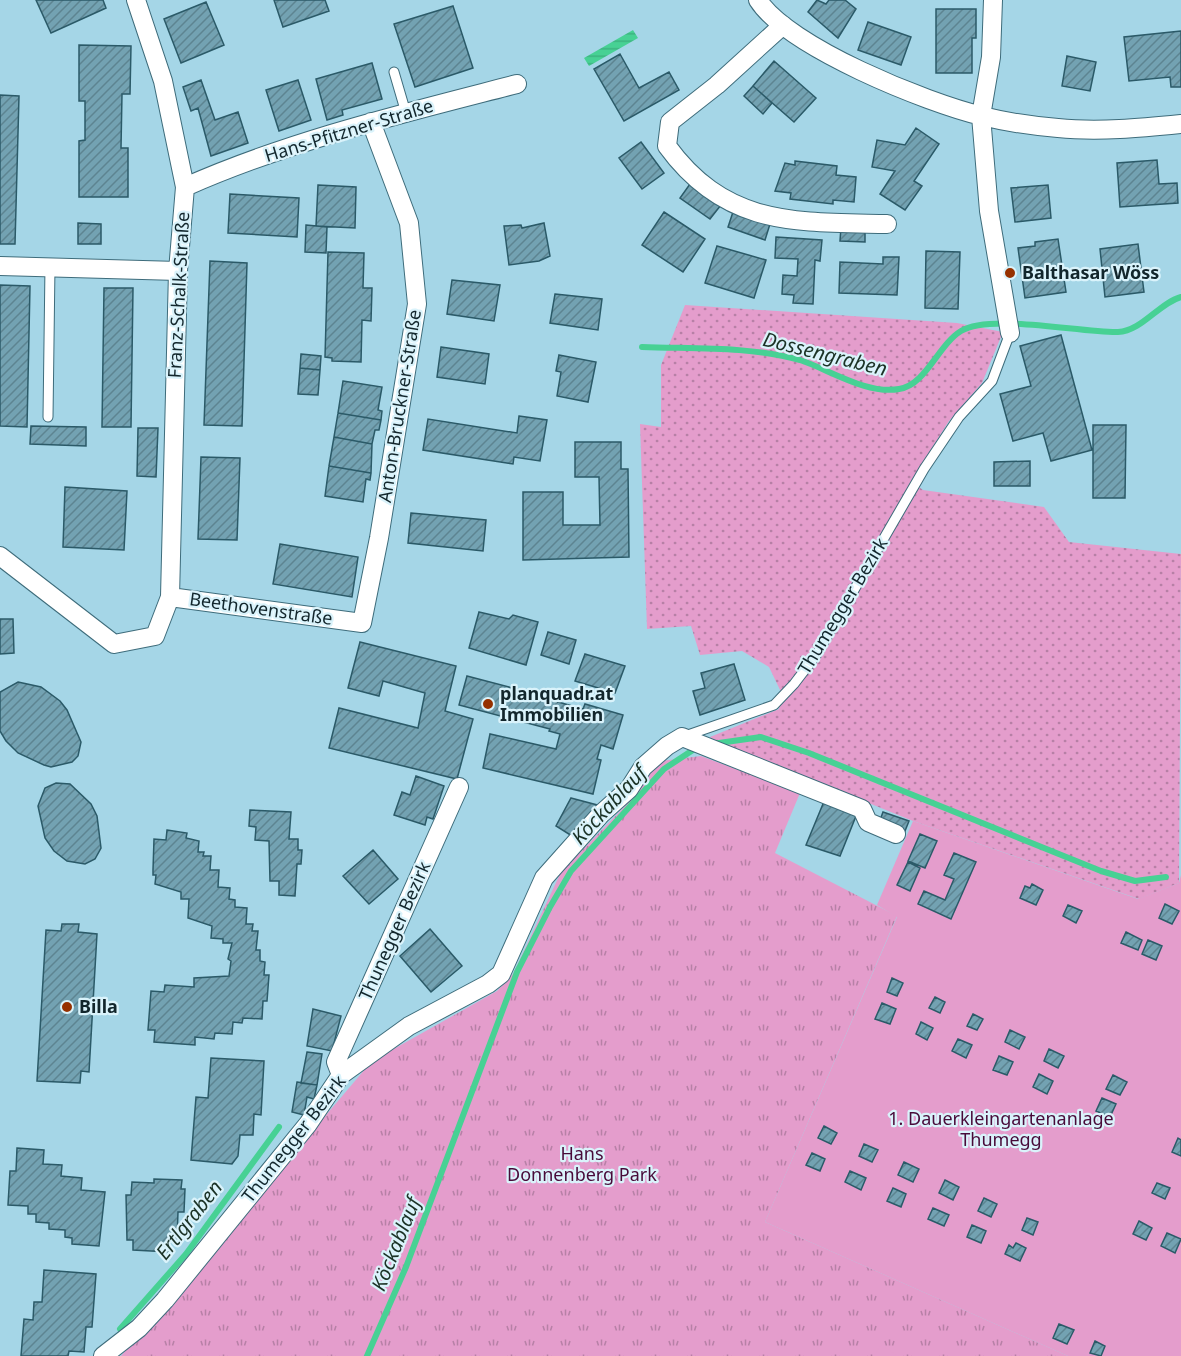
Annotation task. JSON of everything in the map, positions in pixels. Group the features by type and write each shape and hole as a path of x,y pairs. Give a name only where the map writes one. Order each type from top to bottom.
{"street":[{"name":"Franz-Schalk-Straße","path":"136,0 163,81 185,187 178,271 170,597"},
{"path":"758,0 783,25 828,54 879,79 981,116 1059,128 1109,129 1181,124"},
{"name":"Thumegger Bezirk","path":"993,0 991,57 981,116 989,211 1010,328"},
{"path":"783,25 717,85 670,122 667,146 684,169 700,184 736,207 815,222 887,224"},
{"name":"Hans-Pfitzner-Straße","path":"185,187 228,168 371,122 517,84"},
{"name":"Anton-Bruckner-Straße","path":"362,623 379,538 417,304 409,223 371,122"},
{"path":"0,266 178,271"},
{"name":"Beethovenstraße","path":"0,556 114,644 155,636 170,597 362,623"},
{"path":"696,743 862,809 868,822 896,834"},
{"name":"Thumegger Bezirk","path":"103,1356 139,1328 171,1293 300,1134 341,1075 409,1026 480,989 501,974 544,878 563,854 629,789 643,767 667,746 696,743"},
{"name":"Thunegger Bezirk","path":"341,1075 336,1062 459,787"}],"lane":[{"path":"394,72 406,113"},
{"path":"48,417 50,266"},
{"name":"Thumegger Bezirk","path":"696,743 774,705 817,654 924,469 959,417 992,381 1010,328"}],"green space":[{"path":"685,305 957,323 1003,332 982,383 949,421 911,481 923,490 1044,507 1069,542 1181,554 1179,883 1139,899 913,821 807,778 715,746 710,737 779,709 781,692 769,667 742,651 700,655 691,626 647,629 640,424 661,427 661,365"},
{"name":"Hans Donnenberg Park","path":"701,756 800,793 775,853 897,916 765,1222 1068,1356 121,1356 366,1068 383,1055 497,991 513,974 561,872 625,806 653,762"},
{"name":"1. Dauerkleingartenanlage Thumegg","path":"913,821 1138,899 1179,883 1181,875 1181,1356 1068,1356 765,1222 897,917 877,905"},
{"path":"881,1345 898,1356 874,1356"}],"shaded area":[{"path":"633,30 638,38 589,66 584,58"}],"building":[{"path":"36,0 103,0 106,8 51,33"},
{"path":"274,0 325,0 329,11 283,27"},
{"path":"817,0 826,4 829,0 845,0 856,9 838,38 808,12"},
{"path":"206,2 224,45 181,63 164,19"},
{"path":"453,6 473,68 415,87 394,24"},
{"path":"936,9 976,9 976,38 972,38 972,73 936,73"},
{"path":"868,22 911,37 901,65 858,50"},
{"path":"1181,31 1181,87 1171,87 1170,77 1129,81 1124,37"},
{"path":"79,45 131,46 130,94 122,94 121,148 128,148 128,197 79,197 79,141 85,140 85,101 79,101"},
{"path":"620,54 639,88 669,72 679,90 624,121 594,69"},
{"path":"1067,56 1096,62 1090,91 1062,86"},
{"path":"774,61 816,98 794,122 753,86"},
{"path":"372,63 382,99 342,110 343,115 327,120 316,79"},
{"path":"201,80 215,120 238,112 248,143 211,156 198,108 191,111 183,87"},
{"path":"298,80 311,120 279,131 266,90"},
{"path":"753,86 772,103 763,114 744,96"},
{"path":"0,95 19,96 15,244 0,244"},
{"path":"916,128 939,144 914,181 922,186 905,210 880,194 895,171 872,167 877,140 905,145"},
{"path":"641,142 664,173 642,189 619,158"},
{"path":"1157,160 1159,184 1177,183 1178,203 1120,207 1117,163"},
{"path":"795,161 837,166 836,175 856,177 854,202 833,200 833,204 790,199 791,193 775,191 785,163 795,165"},
{"path":"690,184 721,205 710,219 680,198"},
{"path":"318,185 356,187 355,228 316,226"},
{"path":"1048,185 1051,218 1015,222 1011,188"},
{"path":"230,194 299,198 297,237 228,233"},
{"path":"664,212 705,239 683,272 642,245"},
{"path":"733,212 770,224 765,240 728,227"},
{"path":"78,223 101,224 101,244 78,244"},
{"path":"544,223 550,256 539,261 509,265 504,226 521,225 522,228"},
{"path":"306,225 327,227 326,253 305,252"},
{"path":"841,227 865,228 865,242 840,241"},
{"path":"776,237 822,240 820,261 815,260 813,304 793,303 794,295 782,294 783,275 797,276 798,259 775,258"},
{"path":"1058,239 1066,292 1025,298 1018,248 1035,246 1035,242"},
{"path":"1138,244 1144,292 1105,297 1100,249"},
{"path":"717,246 766,260 754,298 705,283"},
{"path":"926,251 960,252 958,309 925,308"},
{"path":"328,252 364,253 363,288 372,288 371,321 362,320 361,362 332,361 332,358 325,357"},
{"path":"883,257 899,257 897,295 839,293 840,262 883,264"},
{"path":"210,261 247,263 242,426 204,425"},
{"path":"452,280 500,285 494,321 447,314"},
{"path":"0,285 30,286 27,427 0,426"},
{"path":"104,288 133,288 131,427 102,427"},
{"path":"555,294 602,299 598,330 550,323"},
{"path":"1061,335 1092,450 1051,461 1043,433 1013,441 1000,394 1031,386 1020,346"},
{"path":"441,347 489,354 485,384 437,377"},
{"path":"301,354 321,356 320,370 300,368"},
{"path":"559,355 596,362 588,402 557,396 561,372 556,371"},
{"path":"300,368 320,370 318,395 298,394"},
{"path":"343,381 382,387 378,410 382,411 381,420 338,413"},
{"path":"338,413 381,420 379,430 375,430 372,444 334,437"},
{"path":"519,416 547,420 540,461 514,457 513,464 423,450 428,419 517,433"},
{"path":"1093,425 1126,425 1125,498 1093,498"},
{"path":"31,426 86,427 86,446 30,444"},
{"path":"138,428 158,428 156,477 137,476"},
{"path":"334,437 372,444 371,473 329,466"},
{"path":"575,442 621,442 621,469 628,469 629,557 523,560 523,492 563,492 563,525 600,525 599,477 575,477"},
{"path":"201,457 240,458 237,540 198,539"},
{"path":"1030,461 1030,486 994,486 994,462"},
{"path":"329,466 371,473 370,480 366,479 363,502 325,496"},
{"path":"65,487 127,491 124,550 63,547"},
{"path":"411,513 486,520 483,551 408,543"},
{"path":"280,544 358,557 352,597 273,584"},
{"path":"479,612 509,619 513,615 538,622 526,665 469,648"},
{"path":"0,619 13,619 14,653 0,654"},
{"path":"548,632 576,640 569,664 541,655"},
{"path":"360,642 456,666 445,711 473,719 457,779 329,748 339,708 418,728 425,693 383,681 379,696 348,688"},
{"path":"585,654 625,666 615,693 575,681"},
{"path":"734,664 745,700 700,715 693,691 705,688 701,673"},
{"path":"467,676 559,700 558,702 583,709 585,704 623,715 613,749 601,745 597,759 601,760 593,794 483,768 490,734 556,749 560,734 549,731 550,729 459,705"},
{"path":"18,682 41,687 60,701 67,710 81,742 78,756 72,762 51,767 44,765 18,753 6,741 0,731 0,692"},
{"path":"416,776 444,786 433,819 427,817 425,825 394,815 402,792 410,795"},
{"path":"56,783 70,784 91,804 97,816 101,848 95,859 85,864 67,861 54,851 45,838 38,806 45,788"},
{"path":"571,798 601,806 572,836 556,826"},
{"path":"825,799 856,816 840,856 806,845"},
{"path":"250,810 291,812 289,839 298,839 298,850 302,850 301,864 297,864 295,896 279,895 279,881 270,881 269,841 255,840 256,827 249,826"},
{"path":"883,812 909,821 905,831 879,823"},
{"path":"167,830 187,833 186,838 199,841 198,852 204,852 203,856 211,856 210,870 219,870 218,887 230,888 229,899 235,900 235,907 247,908 246,924 253,924 252,931 258,931 256,950 260,950 260,961 265,962 264,975 269,975 267,1001 263,1001 262,1019 243,1018 242,1023 233,1022 232,1034 215,1033 214,1039 195,1037 195,1045 154,1042 155,1030 148,1030 151,991 164,992 165,985 194,987 194,978 229,976 231,961 228,959 232,943 223,943 223,939 211,938 212,926 188,918 189,899 181,899 181,892 155,884 154,839 166,840"},
{"path":"920,834 937,841 925,868 908,861"},
{"path":"373,850 398,879 369,904 343,876"},
{"path":"954,853 976,862 951,919 918,904 924,891 945,900 954,879 944,875"},
{"path":"908,862 920,868 910,891 897,885"},
{"path":"1032,884 1043,890 1036,905 1020,898 1025,886 1030,888"},
{"path":"1165,904 1179,911 1172,924 1159,918"},
{"path":"1068,905 1082,911 1076,923 1063,916"},
{"name":"Billa","path":"62,924 79,924 78,932 97,934 89,1072 81,1071 80,1083 37,1081 46,930 61,931"},
{"path":"430,929 462,966 431,992 400,956"},
{"path":"1126,932 1142,940 1138,950 1121,943"},
{"path":"1148,940 1162,946 1156,960 1142,954"},
{"path":"892,978 903,983 897,996 887,992"},
{"path":"935,997 945,1002 940,1013 929,1008"},
{"path":"882,1003 896,1009 890,1024 875,1019"},
{"path":"313,1009 341,1016 332,1051 307,1046"},
{"path":"973,1014 983,1019 977,1030 967,1026"},
{"path":"921,1022 933,1028 927,1040 916,1034"},
{"path":"1010,1030 1025,1037 1019,1049 1005,1042"},
{"path":"958,1039 972,1045 966,1058 952,1051"},
{"path":"1049,1049 1064,1056 1058,1068 1044,1061"},
{"path":"307,1052 322,1054 317,1085 301,1083"},
{"path":"999,1056 1013,1062 1007,1075 993,1070"},
{"path":"211,1058 264,1061 261,1115 254,1114 253,1135 240,1135 238,1156 232,1164 191,1160 196,1097 208,1098"},
{"path":"1039,1074 1053,1081 1047,1094 1033,1087"},
{"path":"1113,1075 1127,1082 1120,1095 1106,1089"},
{"path":"297,1082 317,1085 314,1099 307,1097 304,1115 292,1112"},
{"path":"1102,1098 1116,1104 1110,1117 1096,1111"},
{"path":"824,1126 837,1133 831,1144 818,1138"},
{"path":"1178,1138 1181,1140 1181,1156 1172,1152"},
{"path":"864,1144 878,1150 872,1162 859,1156"},
{"path":"17,1148 44,1150 43,1164 62,1165 61,1176 82,1178 81,1190 105,1192 99,1246 72,1244 72,1238 65,1237 65,1230 49,1229 49,1223 36,1222 36,1214 28,1214 28,1206 8,1205 10,1171 16,1171"},
{"path":"812,1153 825,1159 820,1171 806,1165"},
{"path":"904,1162 919,1169 913,1182 898,1175"},
{"path":"850,1171 866,1178 861,1190 845,1182"},
{"path":"154,1179 182,1180 181,1189 185,1189 184,1212 178,1212 177,1239 170,1239 169,1252 133,1250 133,1240 127,1240 126,1195 131,1195 132,1182 154,1183"},
{"path":"945,1180 959,1187 953,1200 939,1193"},
{"path":"1157,1183 1170,1188 1165,1199 1152,1193"},
{"path":"893,1188 906,1194 901,1207 887,1201"},
{"path":"984,1198 997,1204 991,1217 978,1211"},
{"path":"933,1208 949,1215 944,1226 928,1219"},
{"path":"1027,1218 1038,1222 1033,1235 1022,1230"},
{"path":"1139,1221 1152,1228 1146,1240 1133,1234"},
{"path":"972,1225 986,1231 981,1243 967,1237"},
{"path":"1167,1233 1181,1239 1175,1253 1161,1246"},
{"path":"1016,1243 1026,1248 1020,1261 1005,1254 1009,1245 1013,1248"},
{"path":"44,1270 96,1274 92,1327 86,1327 84,1352 69,1351 68,1356 21,1356 24,1319 33,1320 34,1302 42,1302"},
{"path":"1059,1324 1074,1330 1067,1344 1053,1338"},
{"path":"1095,1341 1105,1346 1101,1356 1090,1353"}],"waterway":[{"name":"Dossengraben","path":"642,347 761,352 800,360 861,385 887,390 899,389 917,380 953,337 975,326 1014,324 1118,332 1135,327 1165,305 1181,297"},
{"name":"Köckablauf","path":"712,744 761,737 809,753 1101,871 1135,881 1166,877"},
{"name":"Köckablauf","path":"367,1356 406,1267 517,972 550,907 571,871 664,769 696,748"},
{"name":"Ertlgraben","path":"120,1329 186,1254 279,1127"}],"place":[{"name":"Balthasar Wöss","path":"1010,273"},
{"name":"planquadr.at Immobilien","path":"488,704"},
{"name":"Billa","path":"67,1007"}]}
